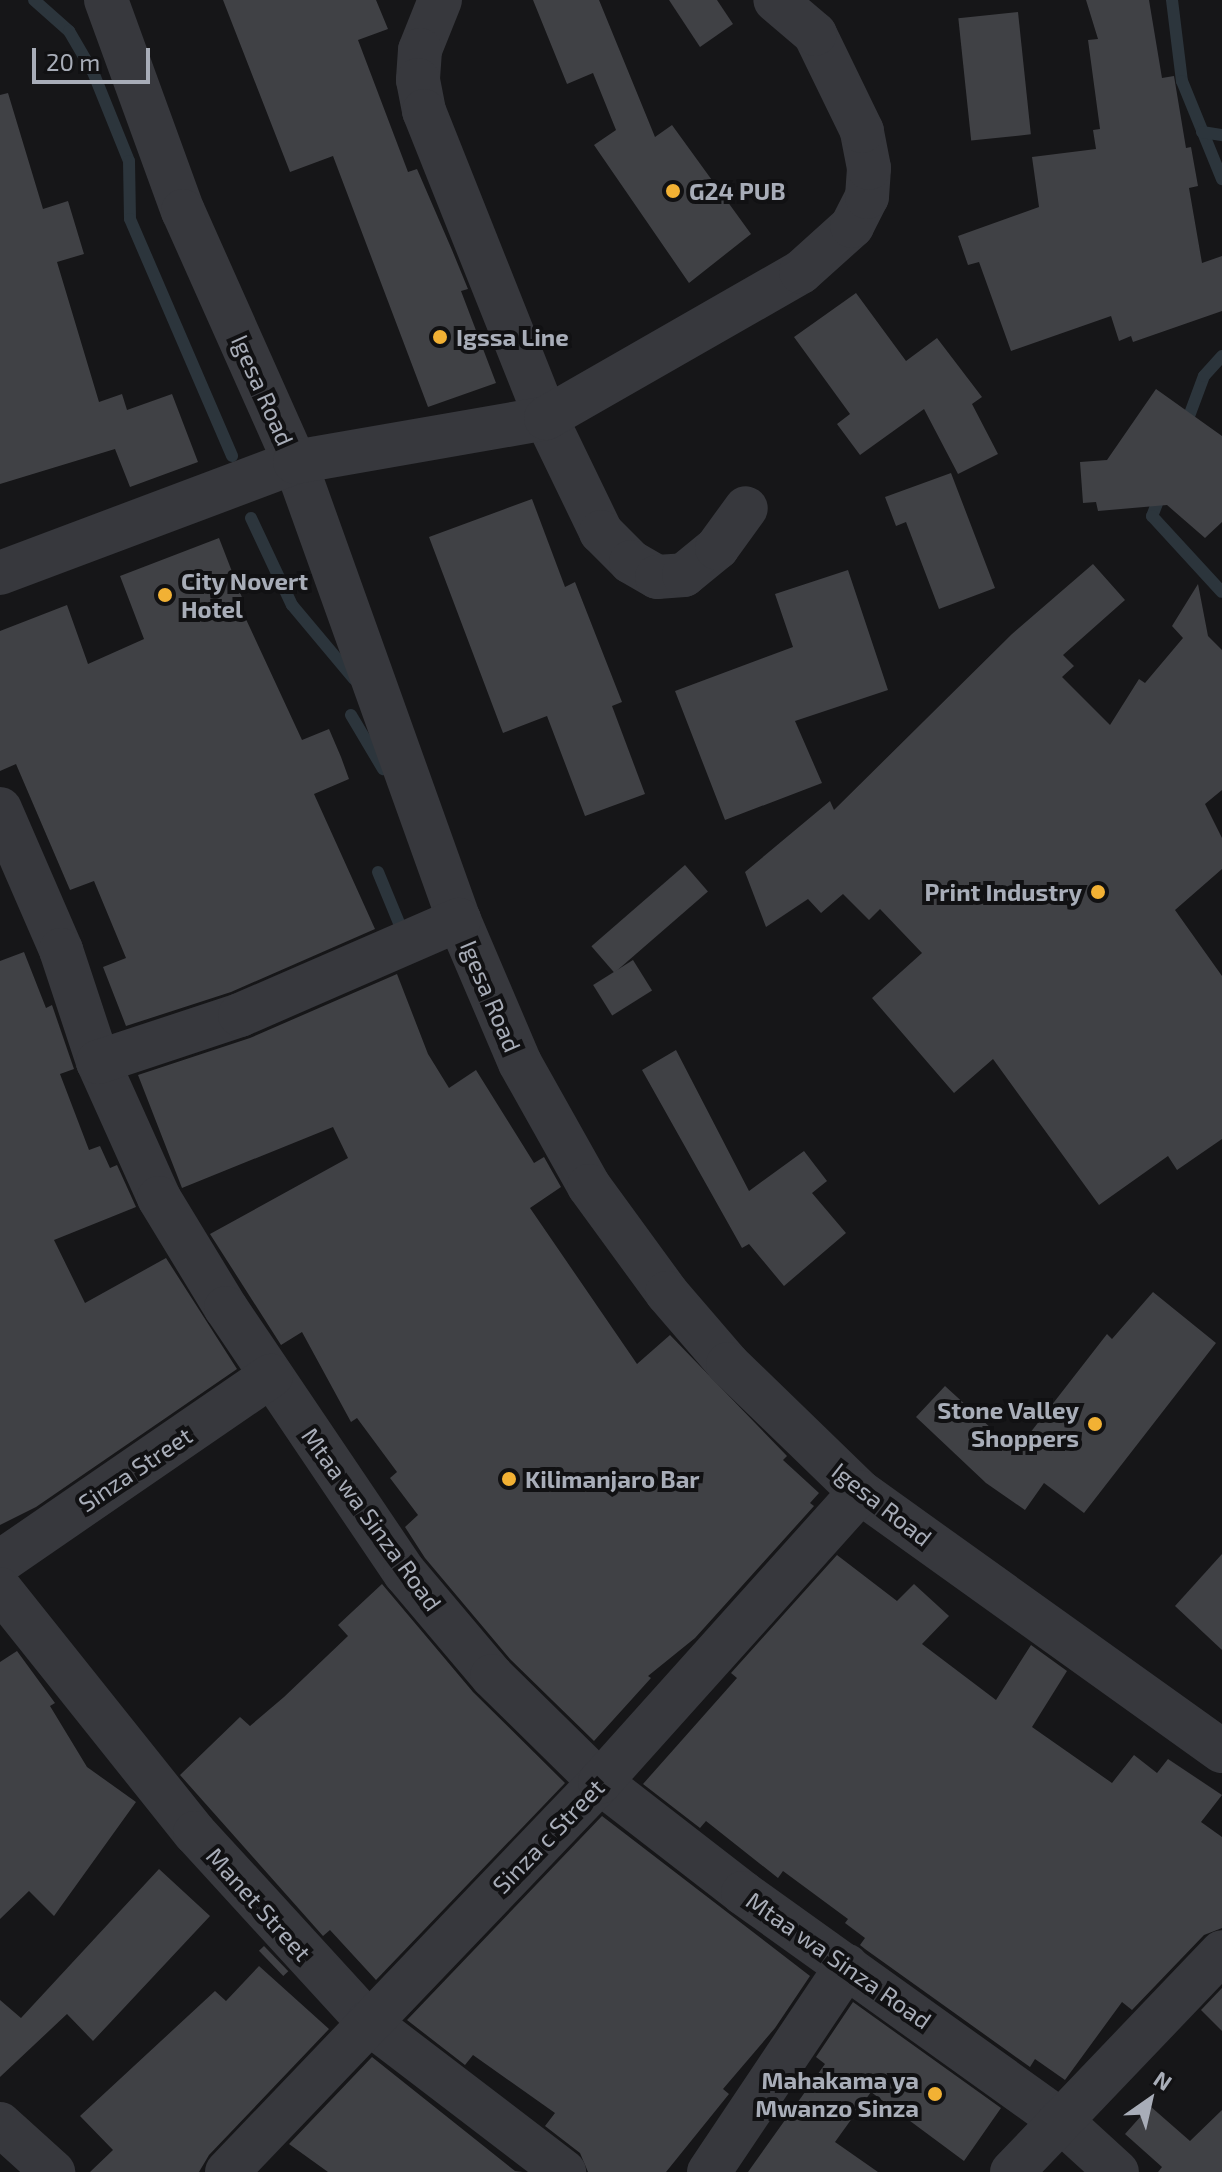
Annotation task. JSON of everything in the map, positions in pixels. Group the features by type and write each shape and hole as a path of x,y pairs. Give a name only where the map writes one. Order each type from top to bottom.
{"street":[{"name":"Igesa Road","path":"106,0 183,211 295,462 459,920 520,1063 589,1186 667,1293 728,1364 860,1492 1222,1751"},
{"path":"440,0 420,50 418,80 424,111 546,418 601,532 631,562 657,577 684,575 701,564 746,508"},
{"path":"0,573 295,462 546,418 801,272 852,226 867,197 869,168 862,131 815,34 775,0"},
{"name":"Mtaa wa Sinza Road","path":"0,809 61,950 98,1062 159,1198 271,1376 405,1573 492,1676 600,1782 1060,2120 1117,2172"},
{"path":"98,1062 240,1015 459,920"},
{"name":"Sinza Street","path":"0,1562 271,1376"},
{"name":"Sinza c Street","path":"227,2172 600,1782 860,1492"},
{"name":"Manet Street","path":"0,1589 195,1833 368,2022 564,2172"},
{"path":"1012,2172 1222,1952"},
{"path":"709,2172 847,1966"},
{"path":"0,2124 53,2172"}],"building":[{"path":"223,0 376,0 388,29 358,40 408,172 417,169 468,289 461,291 496,383 428,407 333,156 290,172"},
{"name":"G24 PUB","path":"533,0 599,0 655,137 672,125 751,234 689,283 594,145 616,130 593,73 567,84"},
{"path":"669,0 717,0 733,24 700,47"},
{"path":"1086,0 1149,0 1162,78 1174,76 1186,148 1191,147 1198,186 1189,188 1202,263 1222,256 1222,311 1133,342 1131,336 1119,341 1111,316 1011,351 979,262 968,265 958,236 1039,207 1032,157 1096,149 1093,130 1100,129 1088,40 1098,39"},
{"path":"1018,12 1031,134 971,141 958,18"},
{"path":"8,93 43,209 68,201 84,254 57,262 99,402 122,394 127,410 172,394 198,462 130,487 115,449 0,484 0,95"},
{"path":"856,293 906,361 937,338 982,397 972,404 998,454 958,474 924,409 860,455 837,424 850,414 794,337"},
{"path":"1156,389 1222,436 1222,522 1205,538 1167,505 1098,511 1096,502 1083,503 1080,462 1107,460"},
{"path":"951,473 995,588 939,609 906,522 896,526 885,497"},
{"path":"532,499 565,587 575,582 622,702 612,706 645,794 585,816 547,716 503,733 429,537"},
{"path":"219,538 243,600 238,602 302,740 329,729 341,757 349,779 314,794 375,929 231,992 126,1026 103,967 126,958 94,881 70,890 16,764 0,771 0,631 67,605 88,664 144,639 120,576"},
{"path":"1093,564 1125,600 1063,655 1074,666 1062,677 1110,725 1139,679 1145,683 1183,638 1172,626 1198,584 1208,636 1222,650 1222,790 1205,804 1222,838 1222,869 1175,910 1222,976 1222,1139 1177,1170 1168,1156 1099,1205 993,1059 954,1093 872,998 922,953 880,909 869,920 843,894 821,913 808,899 766,927 745,872 830,801 834,810 1012,634"},
{"path":"848,570 888,690 795,721 822,783 725,820 675,691 793,647 775,594"},
{"path":"685,865 708,891 614,973 591,946"},
{"path":"24,952 46,1008 52,1005 74,1069 60,1074 89,1150 100,1146 110,1168 117,1165 136,1207 54,1240 85,1303 166,1258 237,1369 36,1507 0,1525 0,961"},
{"path":"633,960 652,991 612,1015 593,985"},
{"path":"397,974 428,1054 449,1088 476,1070 534,1163 544,1157 561,1187 530,1208 637,1364 670,1335 787,1456 783,1460 819,1493 810,1503 814,1506 695,1638 648,1676 651,1678 594,1741 510,1659 425,1558 405,1527 418,1515 390,1478 397,1472 357,1418 351,1422 302,1332 281,1345 210,1234 348,1158 333,1127 182,1188 138,1075 250,1038"},
{"path":"676,1050 749,1191 804,1151 827,1181 812,1193 846,1233 784,1286 749,1244 742,1248 642,1070"},
{"path":"1153,1292 1216,1343 1084,1513 1044,1483 1025,1510 986,1483 916,1417 945,1386 1016,1451 1107,1334 1112,1339"},
{"path":"1222,1554 1222,1650 1175,1606"},
{"path":"837,1555 897,1601 914,1584 949,1616 922,1644 996,1700 1031,1645 1067,1671 1032,1727 1112,1783 1134,1755 1157,1773 1168,1759 1222,1795 1201,1822 1222,1837 1222,1928 1204,1935 1132,2010 1122,2002 1065,2080 1035,2059 1030,2067 865,1949 860,1945 865,1938 845,1923 848,1919 783,1871 778,1878 706,1821 700,1828 643,1784 737,1678 731,1673"},
{"path":"382,1584 473,1692 565,1783 376,1980 330,1930 323,1936 180,1775 240,1717 250,1726 284,1697 348,1636 338,1625"},
{"path":"17,1651 55,1703 50,1706 87,1767 136,1802 54,1916 29,1891 0,1919 0,1662"},
{"path":"602,1816 810,1976 775,2028 723,2089 729,2094 666,2172 588,2172 580,2153 545,2126 555,2113 473,2055 465,2065 407,2020"},
{"path":"159,1869 210,1916 93,2041 67,2014 0,2077 0,2000 21,2018"},
{"path":"264,1946 288,1971 283,1976 259,1951"},
{"path":"259,1966 329,2029 209,2155 199,2172 90,2172 113,2150 80,2116 215,1991 226,2001"},
{"path":"1222,1988 1222,2031 1201,2010"},
{"name":"Mahakama ya Mwanzo Sinza","path":"853,2002 1001,2108 964,2161 871,2092 835,2142 878,2172 748,2172 825,2064 816,2057"},
{"path":"372,2057 515,2171 523,2172 328,2172 289,2144"},
{"path":"1150,2106 1190,2141 1222,2110 1222,2172 1158,2172 1162,2167 1125,2134"}],"waterway":[{"path":"34,0 69,31 93,72 129,161 130,219 232,456"},
{"path":"1172,0 1182,81 1222,179"},
{"path":"1202,132 1222,135"},
{"path":"1185,427 1204,376 1222,356"},
{"path":"1161,493 1152,516 1222,592"},
{"path":"251,518 292,605 354,679"},
{"path":"351,715 383,769"},
{"path":"378,872 404,935"}],"place":[{"name":"G24 PUB","path":"673,191"},
{"name":"Igssa Line","path":"440,337"},
{"name":"City Novert Hotel","path":"165,595"},
{"name":"Print Industry","path":"1098,892"},
{"name":"Stone Valley Shoppers","path":"1095,1424"},
{"name":"Kilimanjaro Bar","path":"509,1479"},
{"name":"Mahakama ya Mwanzo Sinza","path":"935,2094"}]}
